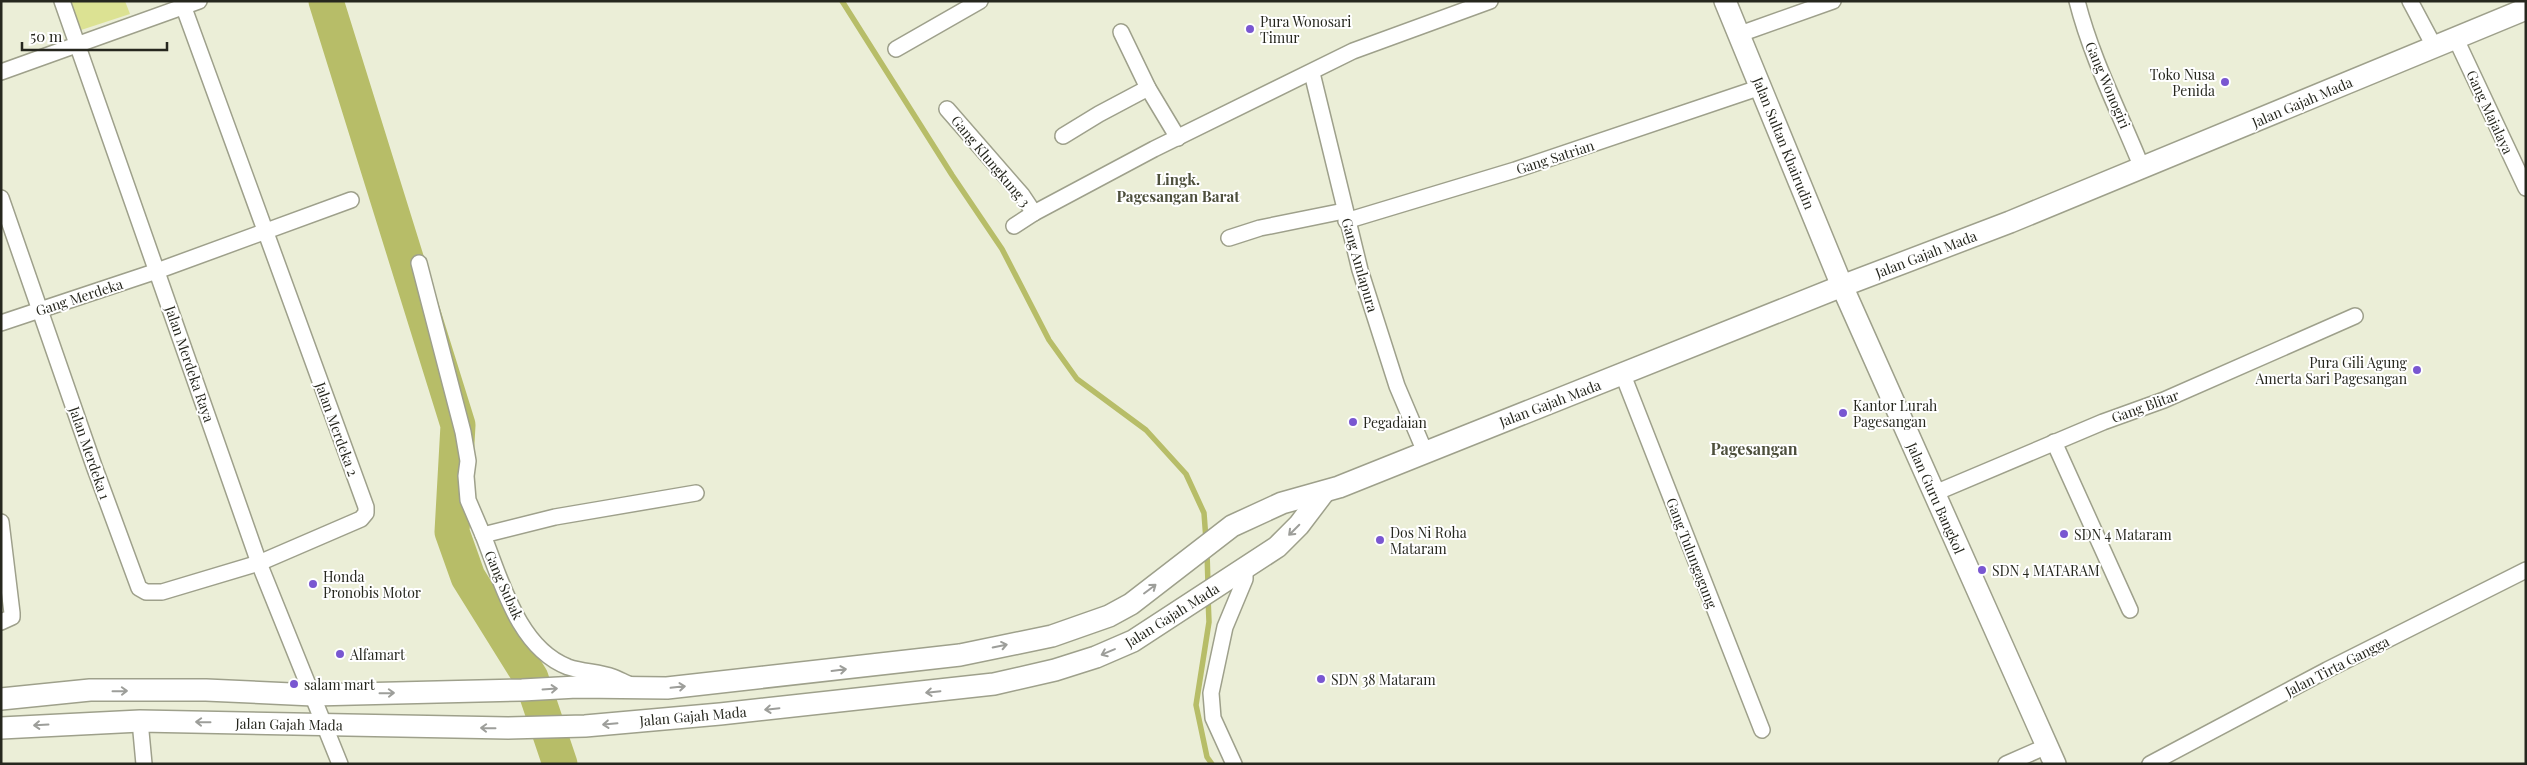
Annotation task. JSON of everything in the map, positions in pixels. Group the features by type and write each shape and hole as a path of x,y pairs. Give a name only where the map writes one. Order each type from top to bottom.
{"main road":[{"name":"Jalan Sultan Khairudin","path":"1725,1 1842,286"},
{"name":"Jalan Gajah Mada","path":"1,699 90,690 206,690 313,695 577,687 667,688 735,682 960,655 1052,636 1109,616 1131,604 1232,526 1282,503 1324,492 1623,375 1842,286 2010,222 2455,37 2526,10"},
{"name":"Jalan Guru Bangkol","path":"1842,286 2051,755"},
{"name":"Jalan Gajah Mada","path":"1,728 140,721 323,725 585,726 994,684 1046,672 1096,657 1133,641 1277,547 1299,525 1324,492"},
{"path":"959,689 960,655"},
{"path":"90,690 93,722"}],"street":[{"name":"Jalan Merdeka Raya","path":"62,1 76,46 259,563 340,764"},
{"path":"1,72 184,8 199,1"},
{"path":"896,49 980,1"},
{"path":"1014,226 1034,213 1178,138 1353,51 1490,1"},
{"path":"1740,34 1833,1"},
{"name":"Gang Wonogiri","path":"2077,1 2104,81 2142,168"},
{"path":"2410,1 2434,46"},
{"name":"Jalan Merdeka 2","path":"184,8 366,507 366,513 353,524 259,563"},
{"path":"1121,32 1148,88 1178,138"},
{"name":"Gang Majalaya","path":"2455,37 2526,188"},
{"name":"Gang Amlapura","path":"1312,73 1345,216 1397,386 1425,452"},
{"name":"Gang Satrian","path":"1229,238 1260,228 1345,216 1515,170 1761,87"},
{"path":"1063,136 1148,88"},
{"name":"Gang Klungkung 3","path":"947,109 1022,195 1034,213"},
{"name":"Jalan Merdeka 1","path":"1,198 94,466 140,588 146,592 162,592 259,563"},
{"path":"157,271 266,233 351,200"},
{"path":"419,263 463,432 468,461 466,476 468,500 483,535"},
{"name":"Gang Merdeka","path":"1,323 157,271"},
{"name":"Gang Blitar","path":"1935,493 2054,442 2164,400 2355,316"},
{"name":"Gang Tulungagung","path":"1623,375 1762,730"},
{"path":"2054,442 2130,610"},
{"name":"Gang Subak","path":"639,688 614,677 567,666 541,649 520,622 483,535 555,517 696,493"},
{"path":"1,522 12,617 7,621 1,622"},
{"path":"1234,764 1213,718 1211,693 1225,627 1245,579 1245,568"},
{"name":"Jalan Tirta Gangga","path":"2150,764 2336,666 2526,570"},
{"path":"140,721 144,764"},
{"path":"2006,764 2051,755"}],"green space":[{"path":"68,1 125,1 130,14 78,31"}],"waterway":[{"path":"326,1 458,425 452,532 468,577 531,678 560,764"},
{"path":"842,1 952,175 1002,249 1049,340 1077,379 1146,430 1186,474 1204,513 1206,540"},
{"path":"1207,552 1208,585"},
{"path":"1208,597 1209,622 1196,705 1207,757 1212,764"}],"place":[{"name":"Pura Wonosari Timur","path":"1250,29"},
{"name":"Toko Nusa Penida","path":"2225,82"},
{"name":"Pura Gili Agung Amerta Sari Pagesangan","path":"2417,370"},
{"name":"Kantor Lurah Pagesangan","path":"1843,413"},
{"name":"Pegadaian","path":"1353,422"},
{"name":"SDN 4 Mataram","path":"2064,534"},
{"name":"Dos Ni Roha Mataram","path":"1380,540"},
{"name":"SDN 4 MATARAM","path":"1982,570"},
{"name":"Honda Pronobis Motor","path":"313,584"},
{"name":"Alfamart","path":"340,654"},
{"name":"SDN 38 Mataram","path":"1321,679"},
{"name":"salam mart","path":"294,684"}],"district":[{"name":"Lingk. Pagesangan Barat","path":"1178,188"},
{"name":"Pagesangan","path":"1754,448"}]}
